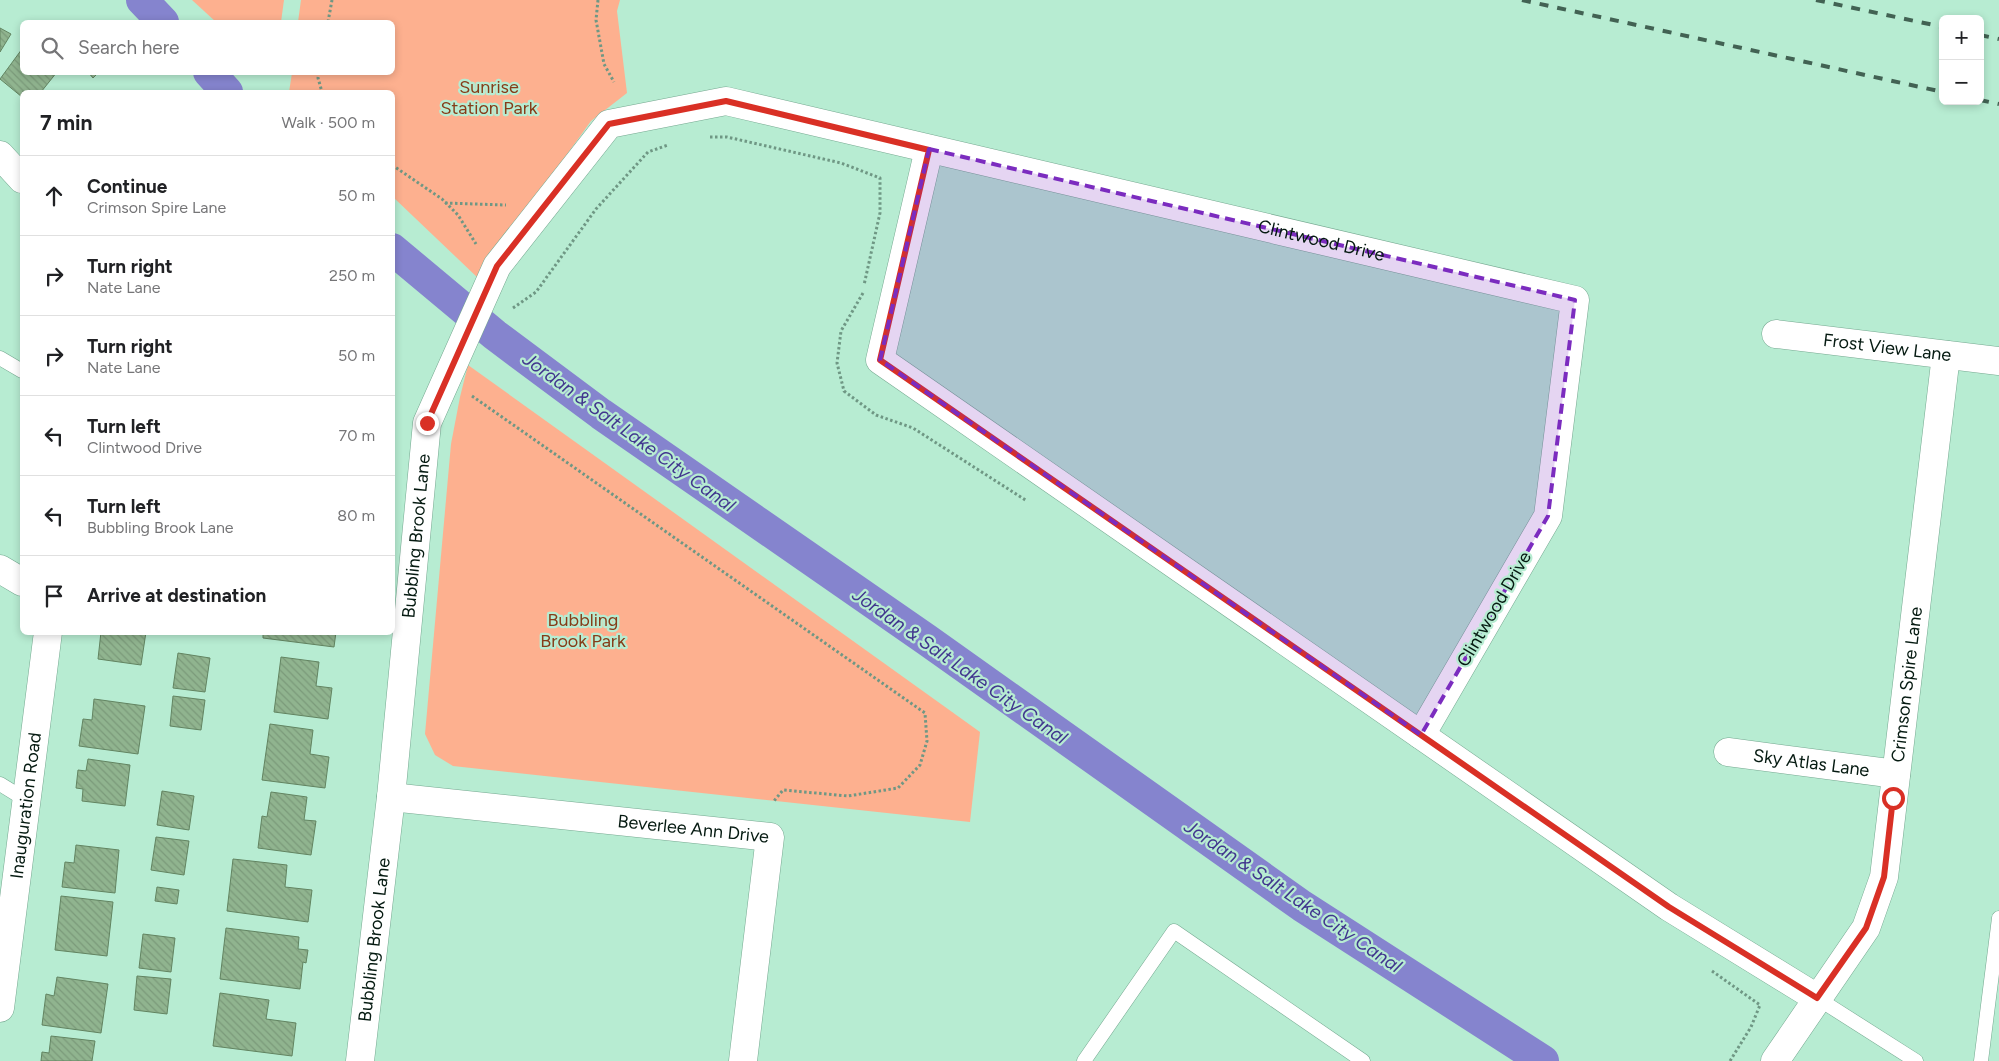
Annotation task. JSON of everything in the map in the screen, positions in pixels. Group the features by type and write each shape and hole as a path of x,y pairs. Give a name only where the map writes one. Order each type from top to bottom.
{"street":[{"name":"Clintwood Drive","path":"609,124 726,101 1575,300 1548,516 1421,735"},
{"name":"Bubbling Brook Lane","path":"360,1061 391,797 427,423 497,266 609,124"},
{"path":"929,150 880,360 1669,907 1817,998"},
{"path":"0,154 20,177"},
{"name":"Frost View Lane","path":"1776,334 1999,361"},
{"name":"Crimson Spire Lane","path":"1775,1061 1866,928 1884,877 1946,355"},
{"path":"0,569 20,581"},
{"name":"Inauguration Road","path":"1,996 48,635"},
{"name":"Sky Atlas Lane","path":"1728,752 1896,774"},
{"name":"Beverlee Ann Drive","path":"391,797 770,837 743,1061"}],"lane":[{"path":"0,358 20,371"},
{"path":"0,784 26,800"},
{"path":"1982,1061 1999,918"},
{"path":"1084,1061 1174,930 1363,1061"},
{"path":"1817,998 1916,1061"}],"path":[{"path":"328,20 332,0"},
{"path":"598,0 596,20 604,64 614,82"},
{"path":"318,75 321,90"},
{"path":"395,167 445,203 458,215 477,246"},
{"path":"445,203 506,205"},
{"path":"471,396 925,713 927,741 920,765 898,788 848,796 783,790 774,801"}],"highlighted area":[{"path":"929,149 1575,300 1548,516 1421,735 880,360"}],"green space":[{"path":"192,0 284,0 281,20 214,20"},
{"name":"Sunrise Station Park","path":"301,0 620,0 617,11 627,93 591,121 478,278 395,199 395,90 289,90 292,75 395,75 395,20 298,20"},
{"name":"Bubbling Brook Park","path":"468,365 980,732 970,822 453,766 435,755 425,734 451,444"}],"building":[{"path":"0,28 11,34 0,52"},
{"path":"20,52 20,75 55,75 43,90 20,90 20,95 0,79"},
{"path":"101,635 146,635 141,665 98,659"},
{"path":"263,635 336,635 334,647 263,638"},
{"path":"178,653 210,658 205,692 173,688"},
{"path":"281,657 319,662 316,686 332,688 328,719 274,712"},
{"path":"173,696 205,700 201,730 170,726"},
{"path":"94,699 145,706 138,754 79,746 83,719 92,720"},
{"path":"270,724 313,730 310,754 329,757 325,788 262,780"},
{"path":"88,759 130,765 125,806 82,801 83,789 76,788 78,770 86,771"},
{"path":"162,791 194,796 189,830 157,825"},
{"path":"271,792 307,797 304,820 316,821 311,855 258,848 262,816 267,817"},
{"path":"156,837 189,841 184,875 151,870"},
{"path":"76,845 119,850 115,893 62,887 65,862 74,863"},
{"path":"233,859 287,865 285,887 312,890 308,922 227,911"},
{"path":"157,887 179,890 177,904 155,901"},
{"path":"61,896 113,902 107,956 55,950"},
{"path":"226,928 299,937 298,949 308,950 306,963 303,962 300,989 220,979"},
{"path":"143,934 175,938 171,972 139,968"},
{"path":"137,976 171,979 167,1014 134,1010"},
{"path":"57,977 108,984 101,1033 42,1025 46,994 54,996"},
{"path":"220,993 269,1000 266,1019 296,1023 292,1056 213,1046"},
{"path":"51,1036 95,1041 92,1061 41,1061 42,1052 49,1053"}],"waterway":[{"name":"Jordan & Salt Lake City Canal","path":"142,0 161,20"},
{"name":"Jordan & Salt Lake City Canal","path":"212,75 225,90"},
{"name":"Jordan & Salt Lake City Canal","path":"395,252 495,335 601,414 927,640 1302,906 1543,1061"}],"railway":[{"path":"1522,0 1939,91"},
{"path":"1816,0 1939,26"},
{"path":"1984,36 1999,39"},
{"path":"1984,101 1999,104"}],"route":[{"path":"427,423 497,266 609,124 726,101 929,150 880,360 1669,907 1817,998 1866,928 1884,877 1893,798"}]}
